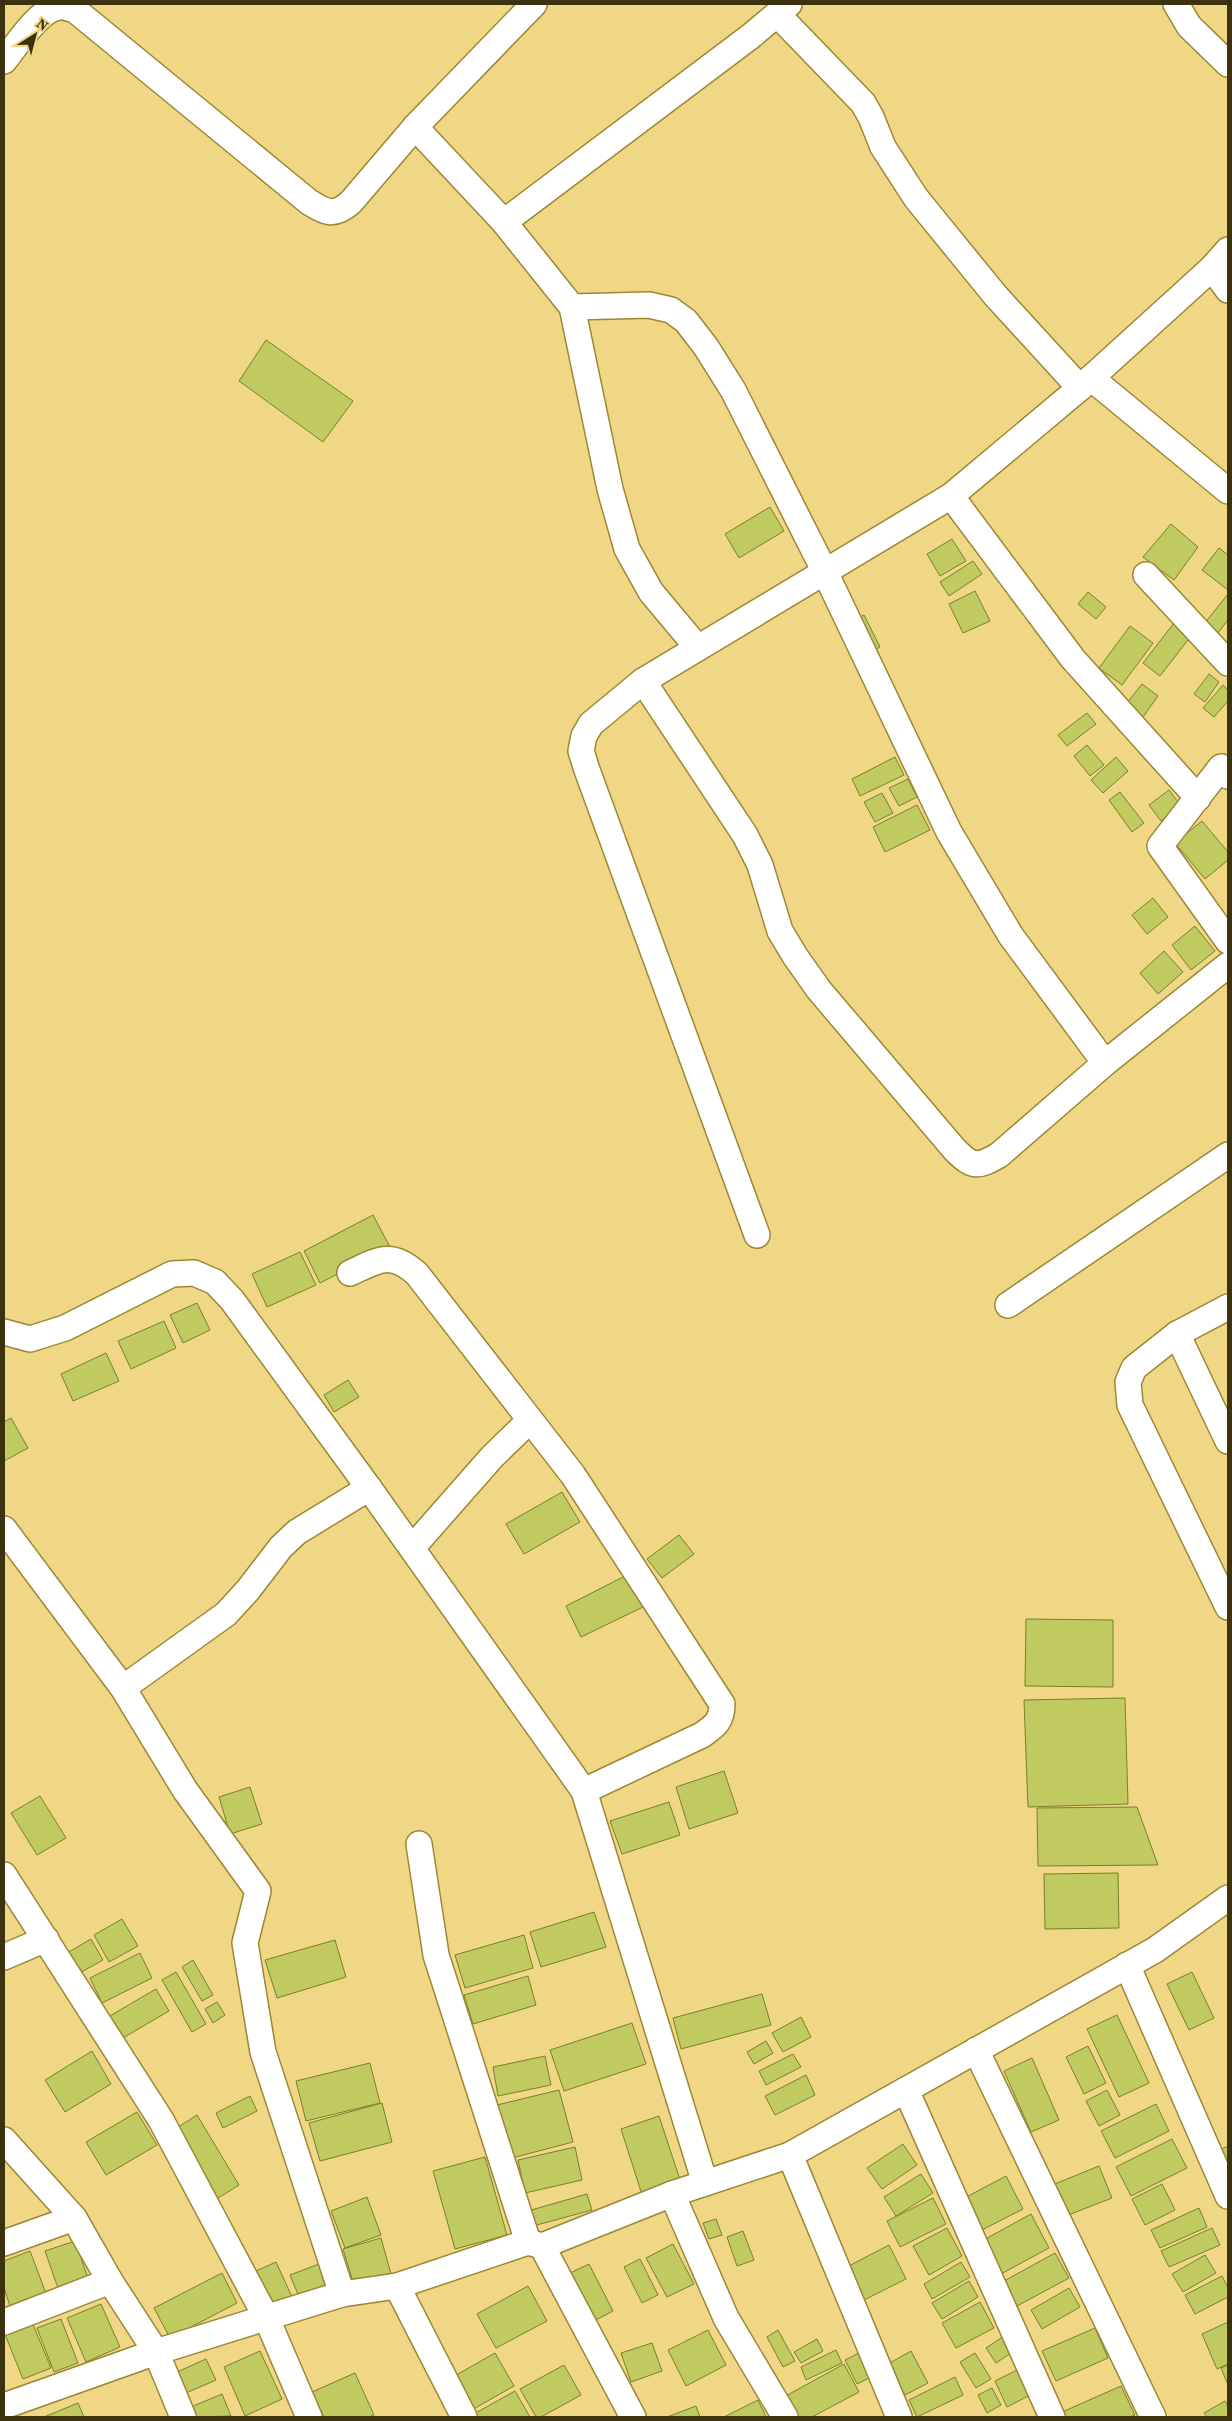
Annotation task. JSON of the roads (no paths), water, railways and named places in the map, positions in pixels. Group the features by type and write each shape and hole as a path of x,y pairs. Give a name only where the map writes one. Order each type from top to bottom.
{"street":[{"path":"4,61 31,26 46,12 60,6 75,10 309,202 323,210 332,212 341,210 351,202 415,127 534,4"},
{"path":"1176,4 1188,26 1228,64"},
{"path":"504,222 751,36 783,9 863,103 871,118 882,148 916,198 995,295 1086,383 1228,491"},
{"path":"415,127 504,222 572,307 610,489 627,549 651,592 697,647"},
{"path":"757,1235 586,770 582,751 584,736 591,724 643,681 952,496 1086,383 1212,268 1228,250"},
{"path":"1212,268 1228,290"},
{"path":"572,307 649,305 671,310 686,321 706,346 733,390 825,572 949,832 1011,936 1105,1063"},
{"path":"952,496 1073,659 1198,798"},
{"path":"1146,575 1228,663"},
{"path":"643,681 745,835 760,865 780,930 795,956 819,990 965,1160 974,1165 983,1164 999,1155 1105,1063 1228,966"},
{"path":"1226,767 1198,798 1160,846 1228,941"},
{"path":"1008,1305 1228,1155"},
{"path":"350,1273 382,1258 396,1259 407,1265 417,1274 573,1475 722,1704 722,1716 716,1726 709,1731 584,1791"},
{"path":"4,1332 30,1339 65,1328 172,1274 194,1273 215,1282 232,1300 369,1488 584,1791 705,2184"},
{"path":"1228,1307 1177,1334 1134,1368 1128,1382 1130,1406 1228,1607"},
{"path":"1177,1334 1228,1441"},
{"path":"412,1548 488,1462 530,1420"},
{"path":"123,1688 226,1614 248,1590 281,1547 297,1532 369,1488"},
{"path":"4,1529 123,1688 184,1790 258,1891 245,1943 263,2052 342,2294"},
{"path":"419,1844 436,1956 535,2244 633,2417"},
{"path":"4,1875 161,2120 267,2319 309,2417"},
{"path":"4,2406 156,2352 267,2319 342,2294 397,2286 535,2244 672,2194 790,2155 1155,1950 1228,1898"},
{"path":"4,1957 46,1939"},
{"path":"1127,1965 1228,2196"},
{"path":"976,2050 1152,2417"},
{"path":"906,2090 1052,2417"},
{"path":"4,2140 74,2218 110,2281 156,2352 184,2417"},
{"path":"790,2155 900,2417"},
{"path":"672,2194 726,2318 785,2417"},
{"path":"4,2243 74,2218"},
{"path":"4,2322 110,2281"},
{"path":"397,2286 464,2417"}]}
